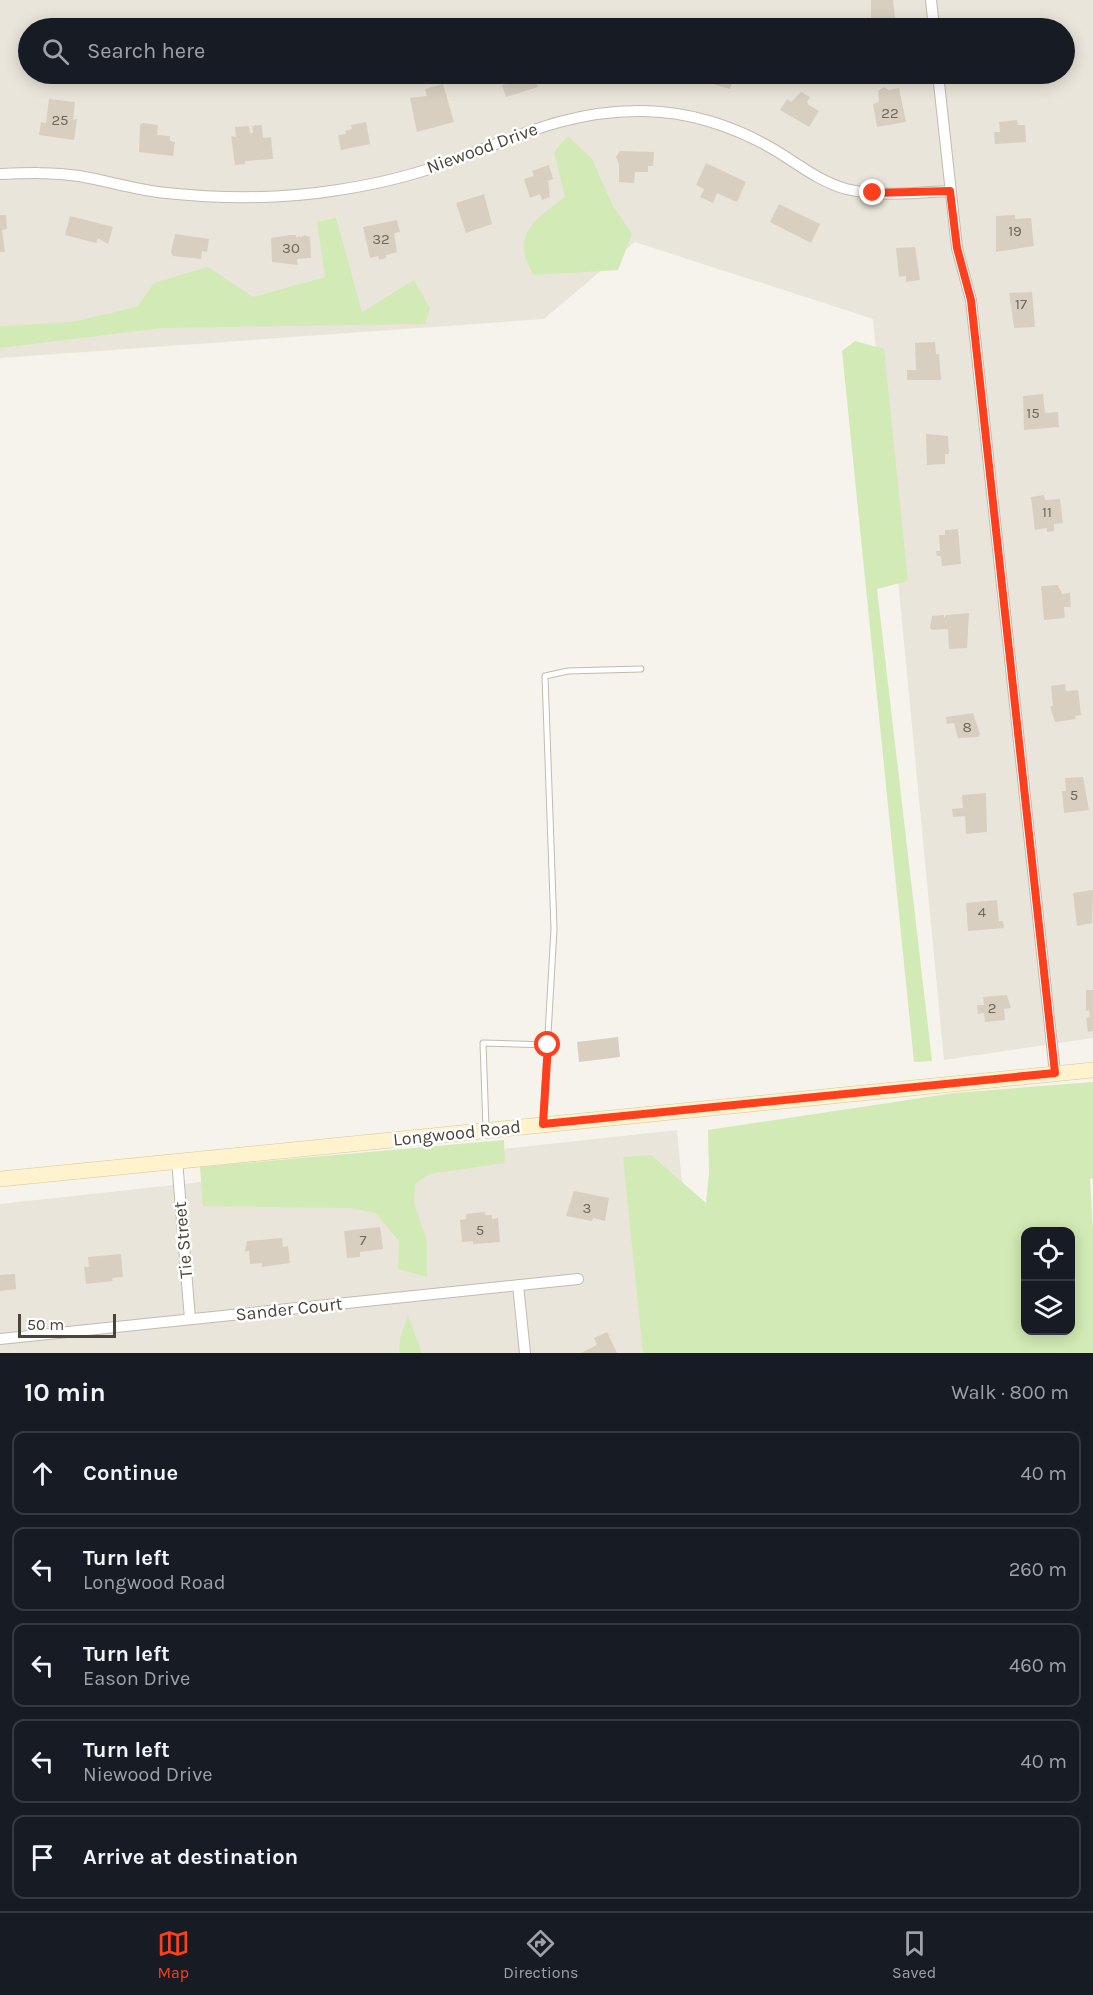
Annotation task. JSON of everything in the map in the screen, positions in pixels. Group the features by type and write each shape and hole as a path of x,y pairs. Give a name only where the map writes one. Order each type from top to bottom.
{"main road":[{"name":"Longwood Road","path":"0,1179 1093,1070"}],"street":[{"path":"931,0 933,18"},
{"path":"939,84 957,248 971,300 1055,1073"},
{"name":"Niewood Drive","path":"0,174 47,173 164,193 209,196 300,195 377,184 455,160 557,121 599,113 643,110 679,115 736,131 776,151 821,179 846,189 895,194 950,191"},
{"name":"Tie Street","path":"177,1160 190,1319"},
{"name":"Sander Court","path":"0,1340 578,1279"},
{"path":"518,1285 525,1353"}],"lane":[{"path":"543,1124 554,929 545,676 568,671 641,669"},
{"path":"486,1130 483,1043 548,1045"}],"shaded area":[{"path":"0,0 1093,0 1093,1038 944,1060 873,319 635,242 544,319 0,358"},
{"path":"677,1130 698,1353 0,1353 0,1204"}],"green space":[{"path":"568,136 592,159 613,206 632,234 618,270 534,275 524,249 525,238 536,220 565,197 554,152"},
{"path":"336,218 362,312 414,280 430,308 425,324 162,328 0,348 0,326 72,322 137,307 154,283 208,267 253,297 325,277 317,222"},
{"path":"855,341 884,349 908,581 877,589 932,1061 914,1062 842,351"},
{"path":"1093,1082 1093,1178 1090,1179 1093,1232 1093,1353 643,1353 623,1157 651,1155 706,1203 709,1173 708,1130 954,1093"},
{"path":"504,1140 505,1163 429,1174 415,1184 414,1203 427,1241 427,1277 398,1269 399,1241 376,1213 350,1208 203,1206 200,1167"},
{"path":"408,1315 422,1353 399,1353 400,1339"}],"building":[{"path":"871,0 893,0 895,18 871,18"},
{"path":"443,84 454,122 417,132 410,98 427,96 425,89"},
{"path":"537,84 538,87 506,97 502,85"},
{"path":"712,84 732,84 730,89"},
{"path":"884,87 889,90 899,88 906,122 877,127 873,104 879,102 878,91"},
{"path":"801,92 810,97 807,102 809,105 819,111 809,127 780,110 787,99 791,102"},
{"path":"49,99 75,102 73,120 77,119 74,140 39,135 41,122 46,123"},
{"path":"1017,120 1018,125 1025,125 1026,142 995,144 994,132 1000,132 999,122"},
{"path":"366,122 370,144 341,150 338,135 346,134 345,131 352,129 351,125"},
{"path":"143,123 158,125 157,135 170,136 170,141 175,142 173,156 139,152 140,125"},
{"path":"262,125 263,138 271,137 273,159 245,161 245,164 235,165 231,136 236,137 235,127 249,126 250,133 253,133 252,126"},
{"path":"620,151 654,152 653,166 648,166 648,172 635,172 634,183 619,182 619,164 616,157"},
{"path":"706,163 746,182 737,202 717,193 713,203 700,197 704,189 696,185"},
{"path":"549,165 553,179 548,181 550,197 542,200 540,194 530,198 524,179 534,176 532,171"},
{"path":"484,194 492,224 466,233 456,203"},
{"path":"779,204 820,224 811,243 770,222"},
{"path":"0,215 6,215 7,229 2,230 5,252 0,252"},
{"path":"1015,215 1015,219 1031,218 1034,246 996,252 996,216"},
{"path":"70,216 113,227 108,244 98,238 96,243 65,235"},
{"path":"397,220 400,232 394,233 397,252 379,260 378,256 370,258 363,227"},
{"path":"175,234 209,239 207,252 202,251 201,259 173,256 171,252"},
{"path":"296,235 296,238 300,235 300,238 304,235 310,237 311,258 297,259 298,265 272,262 271,238"},
{"path":"915,247 920,280 906,282 906,276 899,277 896,248"},
{"path":"1032,292 1035,327 1014,328 1009,293"},
{"path":"935,342 936,354 939,354 941,380 907,380 907,370 916,370 915,343"},
{"path":"1043,394 1045,413 1058,412 1059,427 1024,430 1023,396"},
{"path":"926,434 948,436 949,454 945,454 945,464 927,465"},
{"path":"1044,495 1045,500 1060,499 1063,523 1054,524 1054,531 1047,532 1047,528 1035,530 1031,497"},
{"path":"958,529 961,564 942,566 941,556 937,556 936,551 940,551 939,535 945,535 945,530"},
{"path":"1058,585 1062,594 1070,593 1071,607 1064,607 1065,618 1044,620 1041,586"},
{"path":"969,613 967,648 949,649 948,629 932,630 930,628 932,616 944,615 944,618 946,615"},
{"path":"1065,684 1066,691 1078,690 1081,715 1075,716 1076,719 1055,722 1050,706 1053,706 1051,686"},
{"path":"973,713 980,734 978,737 958,738 954,723 947,724 946,717"},
{"path":"1083,777 1089,810 1064,813 1062,791 1066,791 1065,778"},
{"path":"986,793 987,832 966,834 965,816 953,817 952,809 963,808 962,795"},
{"path":"1093,890 1092,923 1077,926 1073,893"},
{"path":"997,900 999,921 1003,921 1004,928 968,931 966,903"},
{"path":"1086,990 1093,990 1093,1031 1088,1032 1086,1018 1090,1017 1089,1010 1086,1011"},
{"path":"1007,995 1011,1008 1004,1009 1005,1020 985,1022 984,1013 978,1014 977,1005 984,1005 983,997"},
{"path":"618,1037 620,1057 579,1062 577,1042"},
{"path":"574,1191 609,1198 605,1221 566,1216"},
{"path":"485,1212 485,1215 492,1215 492,1219 498,1218 500,1242 473,1244 473,1241 462,1242 460,1220 466,1219 466,1214"},
{"path":"380,1227 383,1249 360,1252 360,1257 347,1258 344,1231"},
{"path":"282,1238 283,1247 288,1246 290,1263 262,1267 262,1263 250,1264 249,1251 245,1252 247,1241"},
{"path":"121,1254 123,1277 112,1278 113,1281 86,1284 84,1267 89,1267 88,1257"},
{"path":"15,1274 16,1289 0,1291 0,1275"},
{"path":"607,1332 617,1353 581,1353 597,1345 594,1338"}],"route":[{"path":"548,1045 543,1124 1055,1073 971,300 957,248 950,191 873,193"}]}
